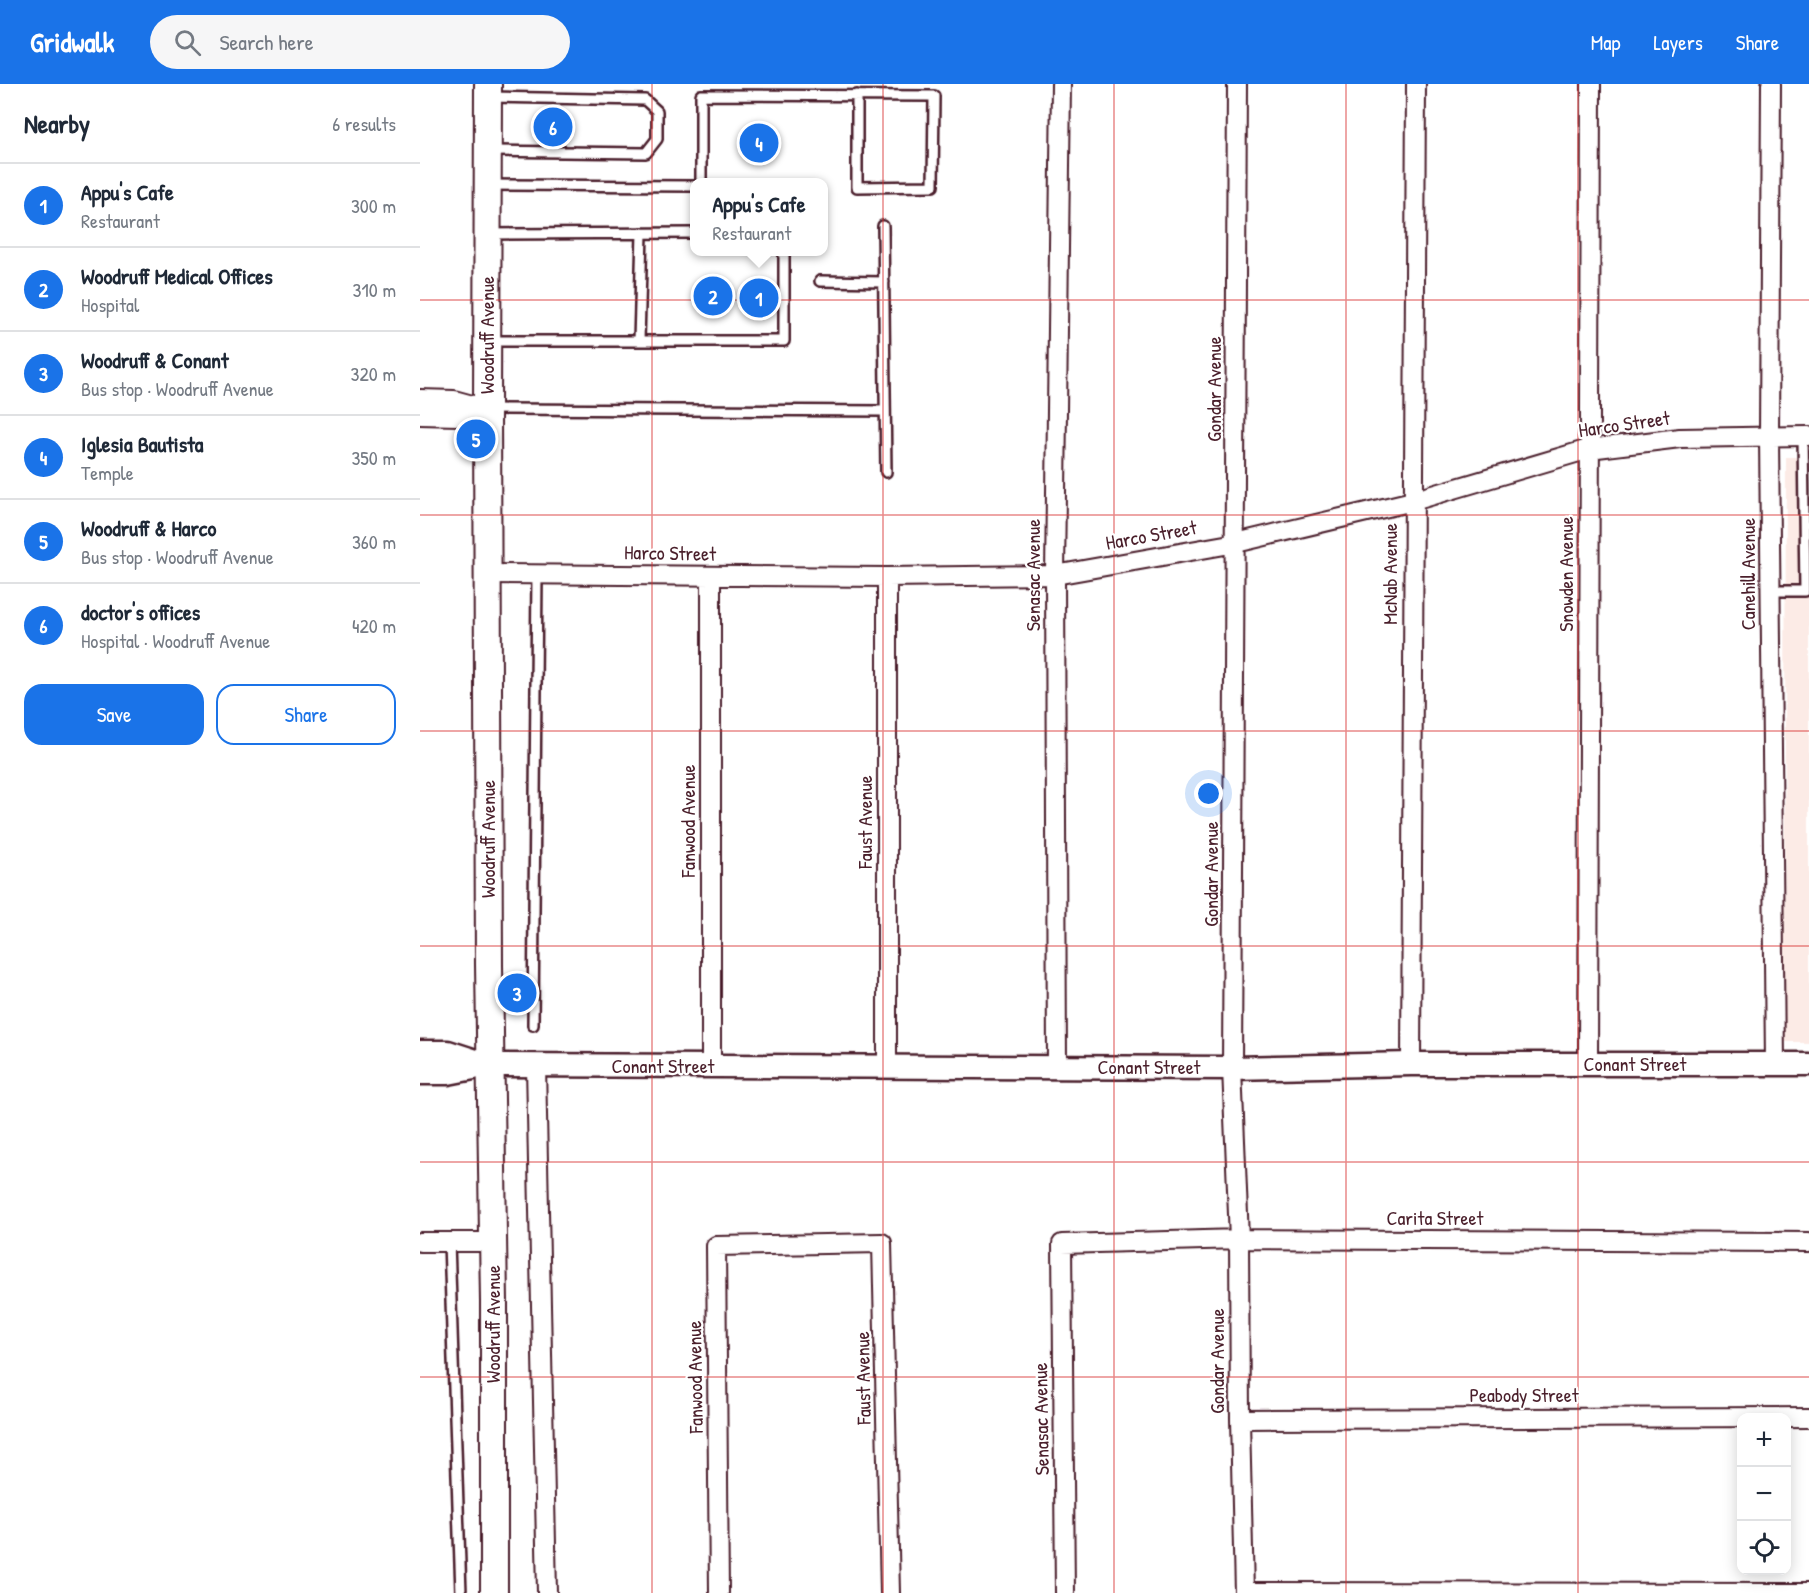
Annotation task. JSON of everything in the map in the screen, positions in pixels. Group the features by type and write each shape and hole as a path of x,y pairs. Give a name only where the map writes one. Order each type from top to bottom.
{"main road":[{"name":"Woodruff Avenue","path":"488,90 487,574 494,1593"}],"street":[{"name":"Senasac Avenue","path":"1057,1066 1055,575 1060,84"},
{"name":"Gondar Avenue","path":"1237,84 1232,1068 1239,1239 1244,1592"},
{"name":"McNab Avenue","path":"1411,1064 1416,84"},
{"name":"Snowden Avenue","path":"1588,1064 1591,84"},
{"name":"Canehill Avenue","path":"1771,84 1769,436 1775,1064"},
{"path":"420,399 454,400 487,409"},
{"path":"420,415 458,416 487,409"},
{"name":"Harco Street","path":"487,574 887,577 1055,575 1236,543 1413,501 1589,449 1680,438 1806,436"},
{"name":"Fanwood Avenue","path":"711,576 711,1066"},
{"name":"Faust Avenue","path":"887,577 887,1066"},
{"name":"Conant Street","path":"420,1052 448,1052 489,1065"},
{"name":"Conant Street","path":"420,1073 448,1073 489,1065 1232,1068 1411,1064 1809,1064"},
{"path":"536,1066 547,1593"},
{"name":"Carita Street","path":"1062,1244 1239,1239 1809,1242"},
{"path":"420,1242 492,1242"},
{"name":"Faust Avenue","path":"801,1244 882,1243 890,1593"},
{"name":"Fanwood Avenue","path":"719,1593 716,1246 801,1244"},
{"name":"Senasac Avenue","path":"1062,1244 1065,1593"},
{"name":"Peabody Street","path":"1240,1419 1809,1417"},
{"path":"1244,1592 1809,1593"}],"lane":[{"path":"488,90 645,100 657,111 657,139 646,153 488,151"},
{"path":"701,178 701,95 857,95 934,96 933,186 857,187 857,95"},
{"path":"488,185 690,186"},
{"path":"883,226 886,472"},
{"path":"639,340 642,233"},
{"path":"488,234 690,233"},
{"path":"487,341 784,340 784,256"},
{"path":"820,281 884,282"},
{"path":"487,409 885,411"},
{"path":"1771,591 1805,591 1806,436"},
{"path":"533,1025 537,574"},
{"name":"Woodruff Avenue","path":"449,1242 461,1593"}],"shaded area":[{"path":"1786,457 1809,457 1809,1042 1784,1042"}],"place":[{"name":"doctor's offices","path":"553,127"},
{"name":"Iglesia Bautista","path":"759,143"},
{"name":"Woodruff Medical Offices","path":"713,296"},
{"name":"Appu's Cafe","path":"759,298"},
{"name":"Woodruff & Harco","path":"476,439"},
{"name":"Woodruff & Conant","path":"517,993"}]}
